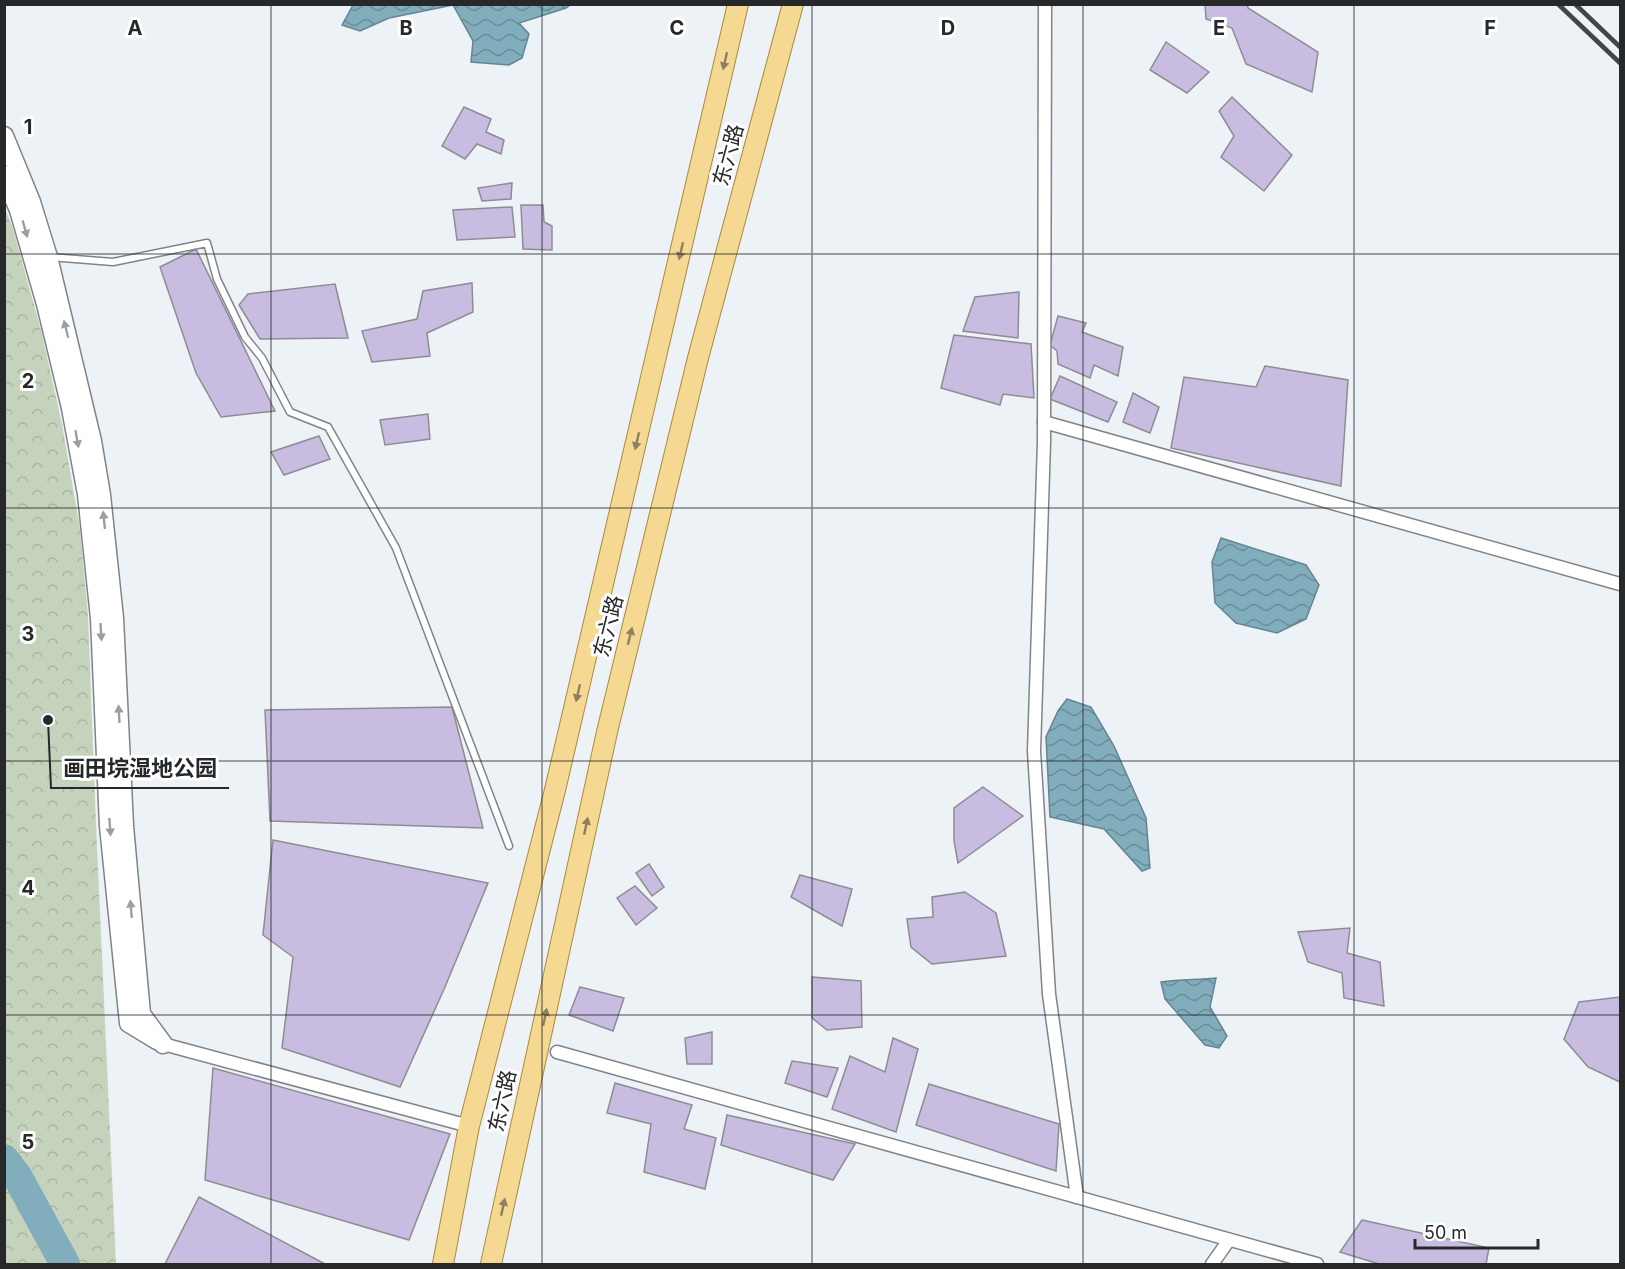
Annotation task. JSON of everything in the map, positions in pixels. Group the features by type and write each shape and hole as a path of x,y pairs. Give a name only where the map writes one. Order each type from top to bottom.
{"main road":[{"name":"东六路","path":"443,1264 469,1126 555,790 738,4"},
{"name":"东六路","path":"491,1264 612,710 698,358 793,4"},
{"path":"4,136 31,202 48,257 92,441 101,495 114,618 124,826 141,1014 164,1044"},
{"path":"4,175 19,210 46,304 71,408 87,494 100,618 109,826 129,1023 164,1044"}],"street":[{"path":"1045,4 1044,422 1034,751 1049,994 1077,1197"},
{"path":"1044,422 1620,584"},
{"path":"164,1044 469,1126"},
{"path":"557,1052 1317,1264"},
{"path":"1212,1264 1229,1240"}],"lane":[{"path":"48,257 113,262 207,243 217,279 245,337 262,358 290,412 328,427 396,548 508,846"}],"green space":[{"path":"5,208 41,330 62,424 80,529 88,615 116,1264 5,1264"}],"water":[{"path":"353,4 570,5 519,23 529,34 522,58 509,65 471,62 473,41 453,5 389,18 360,31 342,25"},
{"path":"1221,538 1306,565 1319,585 1306,619 1277,633 1236,623 1215,603 1212,562"},
{"path":"1067,699 1091,707 1114,746 1146,818 1150,868 1142,871 1104,829 1050,817 1046,737 1058,711"},
{"path":"1216,978 1210,1007 1227,1036 1219,1048 1205,1045 1165,999 1161,982"}],"building":[{"path":"1205,4 1247,4 1248,8 1318,52 1312,92 1246,64 1232,28 1206,19"},
{"path":"1166,42 1209,72 1187,93 1150,70"},
{"path":"1232,97 1292,155 1264,191 1221,157 1234,136 1219,111"},
{"path":"464,107 491,119 486,132 504,140 501,154 477,144 465,159 442,146"},
{"path":"512,183 511,199 482,201 478,188"},
{"path":"521,205 543,205 544,222 552,226 552,250 523,249"},
{"path":"512,207 515,237 457,240 453,210"},
{"path":"196,249 275,411 221,417 196,373 160,267"},
{"path":"472,283 473,312 427,333 430,356 372,362 362,331 417,319 423,291"},
{"path":"335,284 348,338 260,339 239,305 248,294"},
{"path":"1019,292 1018,338 963,331 975,297"},
{"path":"1058,316 1086,323 1082,332 1123,347 1118,376 1094,365 1090,378 1058,364 1057,351 1050,345"},
{"path":"954,335 1031,344 1034,398 1003,394 1000,405 941,388"},
{"path":"1265,366 1348,380 1341,486 1171,448 1184,377 1256,387"},
{"path":"1060,376 1117,402 1108,422 1050,399"},
{"path":"1133,393 1159,407 1150,433 1123,422"},
{"path":"428,414 430,439 385,445 380,420"},
{"path":"319,436 330,459 284,475 271,452"},
{"path":"452,707 483,828 270,821 265,710"},
{"path":"983,787 1023,816 958,863 954,841 954,808"},
{"path":"273,840 488,883 400,1087 282,1048 293,957 263,935"},
{"path":"649,864 664,887 652,896 636,873"},
{"path":"800,875 852,889 842,926 791,897"},
{"path":"635,886 657,908 636,925 617,898"},
{"path":"965,892 996,913 1006,956 932,964 911,947 907,919 933,917 932,897"},
{"path":"1350,928 1347,953 1380,962 1384,1006 1344,998 1342,973 1308,962 1298,932"},
{"path":"812,977 861,981 862,1027 827,1030 812,1018"},
{"path":"580,987 624,998 613,1031 569,1015"},
{"path":"1620,997 1620,1082 1588,1067 1564,1039 1579,1002"},
{"path":"712,1032 712,1064 687,1064 685,1038"},
{"path":"893,1038 918,1049 896,1132 832,1109 850,1056 885,1072"},
{"path":"792,1061 838,1068 827,1097 785,1083"},
{"path":"213,1068 450,1134 409,1240 205,1180"},
{"path":"615,1083 692,1105 684,1129 716,1138 705,1189 644,1172 651,1124 607,1113"},
{"path":"929,1084 1059,1124 1056,1171 916,1125"},
{"path":"727,1115 855,1144 833,1180 721,1145"},
{"path":"199,1197 325,1264 165,1264"},
{"path":"1362,1220 1489,1248 1486,1264 1379,1264 1340,1252"}],"waterway":[{"path":"4,1159 17,1176 65,1264"}],"railway":[{"path":"1558,4 1620,63"},
{"path":"1575,4 1620,47"}],"place":[{"name":"画田垸湿地公园","path":"48,720"}]}
